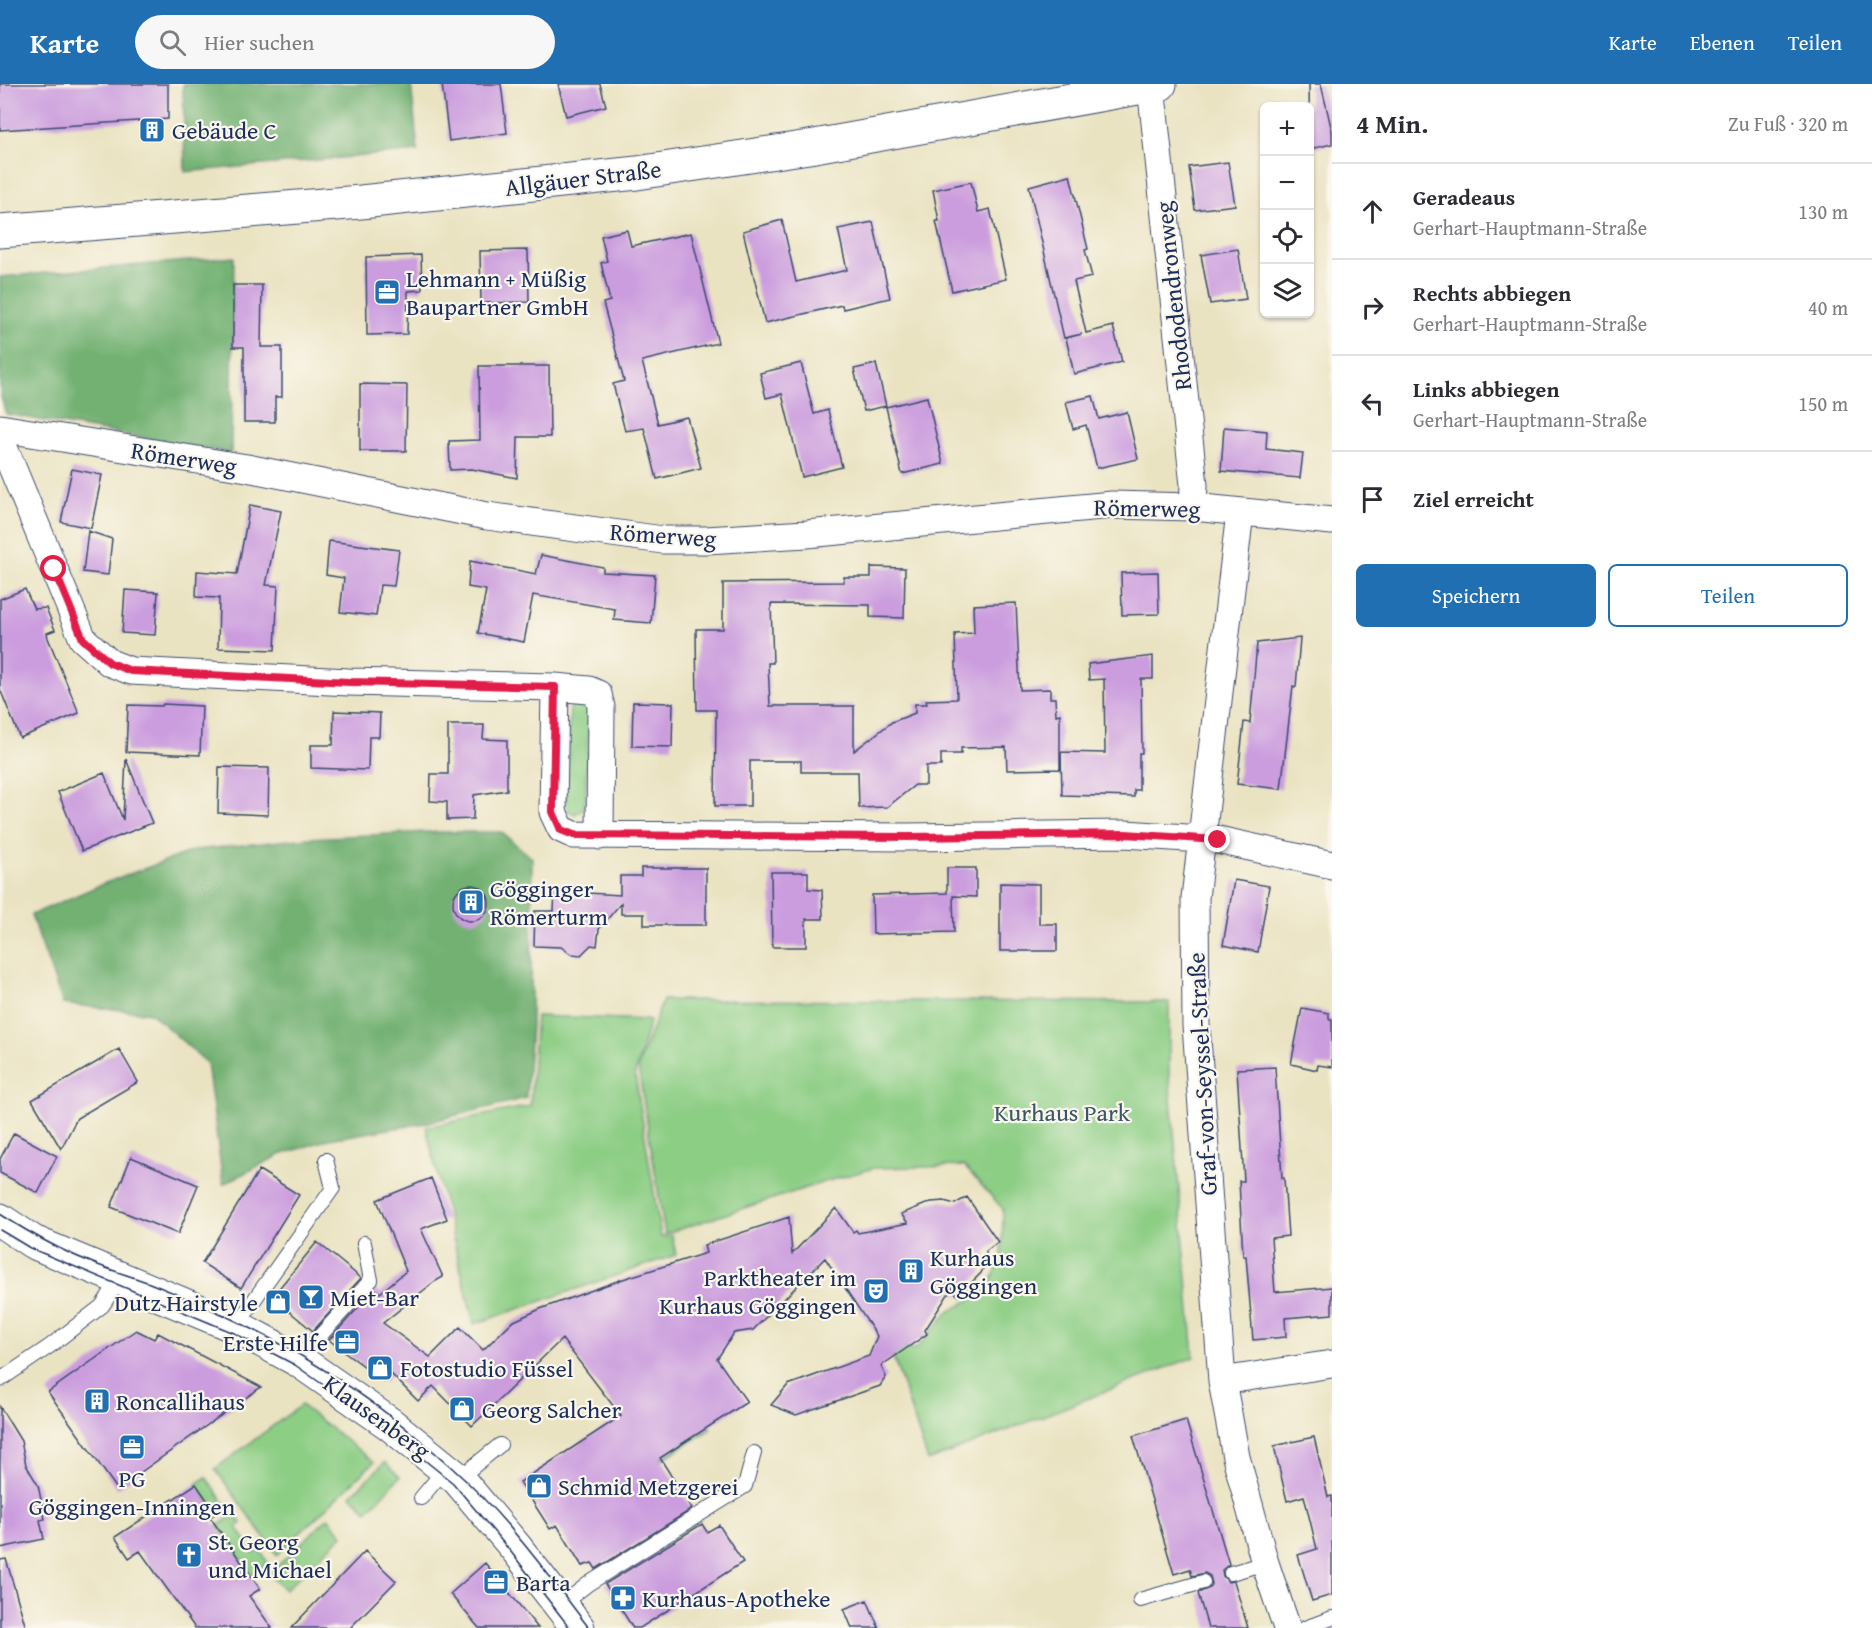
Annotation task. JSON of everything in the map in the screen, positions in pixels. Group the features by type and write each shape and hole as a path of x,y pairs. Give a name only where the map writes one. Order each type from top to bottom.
{"main road":[{"name":"Allgäuer Straße","path":"0,231 361,202 637,173 820,145 1155,85"},
{"name":"Klausenberg","path":"0,1220 33,1242 237,1327 298,1360 390,1424 452,1474 569,1616"}],"street":[{"name":"Rhododendronweg","path":"1155,85 1194,485 1193,507"},
{"name":"Römerweg","path":"0,428 248,468 488,516 663,540 807,534 1098,506 1193,507 1332,521"},
{"path":"0,438 83,639 110,663 131,671 200,675 589,690 598,694 601,707 600,836"},
{"name":"Graf-von-Seyssel-Straße","path":"1240,512 1196,898 1196,1025 1222,1381 1236,1457 1265,1563 1287,1628"},
{"path":"555,687 553,812 561,830 574,835 907,837 1125,834 1202,838 1332,865"},
{"path":"1222,1381 1332,1364"}],"lane":[{"path":"237,1327 333,1188 326,1160"},
{"path":"298,1360 371,1280 364,1243"},
{"path":"0,1380 50,1346 102,1306 120,1279"},
{"path":"421,1498 452,1474 500,1445"},
{"path":"569,1616 588,1584 745,1486 754,1453"},
{"path":"1232,1573 1265,1563"},
{"path":"1140,1600 1203,1582"},
{"path":"1305,1628 1332,1618"}],"green space":[{"path":"183,84 411,84 418,151 185,172"},
{"path":"234,257 231,453 6,414 0,393 0,277"},
{"path":"573,704 585,705 589,711 585,806 575,814 567,810 566,804 570,709"},
{"path":"428,832 501,832 532,858 531,1026 526,1098 425,1123 329,1139 280,1155 223,1184 207,1063 151,1013 63,1004 31,915 105,883 195,850 309,838"},
{"name":"Kurhaus Park","path":"663,1000 1169,1002 1169,1076 1194,1357 928,1461 890,1347 916,1349 947,1313 989,1289 1002,1253 1003,1209 964,1166 874,1168 665,1234 638,1066"},
{"path":"536,1016 650,1020 635,1074 661,1237 672,1235 676,1255 474,1324 426,1127 530,1106"},
{"path":"301,1405 374,1462 277,1555 215,1469"},
{"path":"709,1426 711,1429 579,1511 580,1510"},
{"path":"385,1462 400,1477 367,1511 351,1495"},
{"path":"206,1477 226,1506 216,1513 196,1484"},
{"path":"234,1514 241,1523 237,1527 254,1553 260,1550 268,1563 252,1575 218,1526"},
{"path":"328,1518 343,1535 285,1590 269,1574"}],"building":[{"path":"0,84 168,84 168,119 0,130"},
{"path":"442,84 501,84 507,133 449,141"},
{"path":"558,84 600,84 606,106 566,116"},
{"path":"1309,84 1321,84 1332,131 1332,144 1314,148 1314,102 1309,102"},
{"path":"1228,162 1235,205 1195,210 1189,167"},
{"path":"1070,175 1088,249 1085,250 1092,277 1074,281 1086,333 1113,326 1122,362 1074,374 1066,338 1082,334 1064,338 1029,186"},
{"path":"971,182 978,212 990,209 1006,279 952,291 936,221 939,221 933,190"},
{"path":"782,220 796,282 847,270 838,229 873,222 890,298 843,309 842,305 765,323 743,231"},
{"path":"627,230 631,246 691,233 718,343 642,361 658,424 687,417 701,468 657,479 644,428 625,431 613,384 624,381 603,303 610,301 601,263 607,261 601,236"},
{"path":"1238,249 1246,299 1210,304 1201,255"},
{"path":"528,250 529,302 481,303 480,251"},
{"path":"421,255 422,290 408,291 407,334 367,335 366,257"},
{"path":"233,285 262,285 261,347 282,347 282,397 275,397 275,422 244,422 244,347 233,347"},
{"path":"801,363 814,414 828,410 842,467 802,477 782,394 766,398 760,373"},
{"path":"876,364 886,406 864,411 854,369"},
{"path":"479,366 549,366 550,437 518,437 517,478 472,469 450,470 449,441 480,440"},
{"path":"360,384 407,385 406,451 360,451"},
{"path":"1093,396 1099,419 1127,412 1138,459 1097,468 1086,425 1073,429 1066,402"},
{"path":"927,397 943,464 902,474 886,407"},
{"path":"1224,427 1267,431 1266,449 1303,453 1300,478 1221,471"},
{"path":"72,469 102,475 91,528 61,522"},
{"path":"250,505 281,511 266,585 278,586 275,650 218,648 219,598 196,597 197,571 237,574"},
{"path":"88,531 112,539 108,575 83,572"},
{"path":"329,541 399,550 394,586 380,585 376,616 340,612 344,578 326,575"},
{"path":"541,555 603,567 603,572 655,575 651,623 614,620 615,609 533,595 524,642 478,633 486,590 468,587 470,561 536,574"},
{"path":"871,567 905,568 904,618 870,617 870,605 771,604 773,663 768,663 770,706 854,706 854,751 892,722 915,713 915,704 927,704 926,700 957,699 955,634 974,633 973,605 1016,603 1020,690 1050,689 1050,698 1055,698 1056,715 1060,714 1060,769 1007,770 1006,747 961,748 961,754 941,754 941,766 926,766 926,785 915,785 887,807 859,808 858,772 801,772 801,761 750,761 750,806 715,806 716,710 697,710 696,629 723,629 723,583 844,582 844,577 871,577"},
{"path":"1158,572 1159,614 1122,615 1121,573"},
{"path":"25,589 34,609 46,608 55,630 47,633 48,638 79,713 20,738 0,689 0,599"},
{"path":"125,590 158,592 155,635 122,633"},
{"path":"1300,638 1296,687 1293,686 1281,789 1237,784 1244,722 1250,723 1257,643"},
{"path":"1153,656 1153,679 1141,679 1142,753 1139,753 1139,790 1134,790 1134,797 1062,795 1061,752 1105,753 1104,679 1089,680 1088,664"},
{"path":"633,702 673,703 672,747 632,746"},
{"path":"163,704 202,706 200,755 126,752 128,705 162,706"},
{"path":"334,711 380,713 379,737 369,737 368,770 311,768 311,745 333,745"},
{"path":"448,725 484,725 483,739 507,740 507,790 474,795 473,819 447,820 447,802 430,801 431,774 448,774"},
{"path":"126,759 152,823 82,851 58,792 104,773 123,820"},
{"path":"219,767 269,768 268,815 218,813"},
{"path":"641,868 706,868 706,925 644,925 644,914 621,914 621,903 599,929 597,946 591,945 581,955 571,954 561,947 534,946 535,911 554,911 555,891 620,895 620,876 641,876"},
{"path":"947,868 976,868 976,897 953,896 954,932 873,934 872,895 947,893"},
{"path":"771,872 808,872 808,889 822,890 823,919 806,919 806,947 772,947"},
{"path":"1234,880 1269,886 1258,952 1223,945"},
{"path":"1000,883 1039,884 1039,924 1057,924 1057,951 1000,951"},
{"name":"Gögginger Römerturm","path":"471,885 484,890 489,903 484,916 471,921 458,916 453,903 458,890"},
{"path":"1302,1008 1329,1013 1329,1019 1332,1019 1332,1067 1318,1065 1317,1070 1291,1064"},
{"path":"119,1049 138,1082 77,1118 61,1149 32,1100"},
{"path":"1275,1067 1288,1236 1271,1238 1275,1292 1332,1287 1332,1314 1285,1318 1286,1337 1253,1340 1246,1256 1243,1256 1239,1181 1244,1181 1237,1069"},
{"path":"14,1133 57,1156 38,1193 0,1173 0,1159"},
{"path":"131,1157 198,1185 178,1234 111,1207"},
{"path":"259,1170 299,1195 241,1288 202,1263"},
{"path":"431,1178 447,1219 421,1229 443,1277 383,1323 430,1357 460,1327 483,1350 512,1322 540,1309 623,1279 706,1253 704,1245 789,1217 792,1254 836,1208 853,1232 856,1230 858,1233 908,1223 901,1214 931,1202 944,1201 955,1204 967,1197 998,1242 986,1251 986,1262 981,1273 958,1296 952,1288 925,1330 927,1334 881,1366 886,1377 880,1386 796,1415 771,1405 788,1385 869,1356 877,1336 825,1258 753,1330 734,1333 717,1359 747,1402 660,1458 692,1509 596,1569 592,1563 582,1566 557,1525 550,1529 520,1482 621,1416 562,1339 472,1426 433,1386 418,1401 391,1374 385,1382 329,1340 375,1289 380,1293 406,1271 377,1200"},
{"path":"317,1242 361,1278 313,1331 272,1297"},
{"name":"Roncallihaus","path":"136,1330 154,1339 158,1333 261,1387 117,1489 48,1392"},
{"path":"0,1407 21,1441 26,1465 38,1485 45,1519 40,1520 44,1539 0,1548"},
{"path":"1186,1420 1229,1564 1222,1570 1223,1576 1228,1582 1234,1581 1248,1628 1208,1628 1198,1593 1210,1588 1212,1584 1210,1576 1205,1573 1192,1576 1190,1569 1174,1574 1133,1436"},
{"path":"1314,1437 1328,1497 1332,1496 1332,1595 1312,1601 1298,1555 1317,1549 1304,1496 1287,1501 1274,1446"},
{"name":"St. Georg und Michael","path":"196,1484 216,1513 210,1517 260,1589 249,1596 272,1628 195,1628 140,1551 129,1558 115,1537"},
{"path":"702,1524 707,1532 719,1525 743,1562 640,1628 633,1628 605,1584"},
{"path":"365,1551 396,1581 350,1628 291,1628"},
{"path":"6,1559 26,1628 0,1628 0,1560"},
{"path":"485,1563 538,1628 479,1628 450,1594"},
{"path":"867,1600 879,1628 852,1628 844,1609"}],"tram line":[{"path":"0,1214 65,1251 208,1308 268,1337 323,1369 376,1405 426,1445 488,1503 557,1585 589,1628"},
{"path":"0,1230 30,1248 234,1333 295,1365 386,1429 453,1483 511,1552 570,1628"}],"place":[{"name":"Gebäude C","path":"152,130"},
{"name":"Lehmann + Müßig Baupartner GmbH","path":"387,292"},
{"name":"Gögginger Römerturm","path":"471,902"},
{"name":"Kurhaus Göggingen","path":"911,1271"},
{"name":"Parktheater im Kurhaus Göggingen","path":"876,1291"},
{"name":"Miet-Bar","path":"311,1297"},
{"name":"Dutz Hairstyle","path":"278,1302"},
{"name":"Erste Hilfe","path":"347,1342"},
{"name":"Fotostudio Füssel","path":"380,1368"},
{"name":"Roncallihaus","path":"97,1401"},
{"name":"Georg Salcher","path":"462,1409"},
{"name":"PG Göggingen-Inningen","path":"132,1447"},
{"name":"Schmid Metzgerei","path":"539,1486"},
{"name":"St. Georg und Michael","path":"189,1555"},
{"name":"Barta","path":"496,1582"},
{"name":"Kurhaus-Apotheke","path":"623,1598"}],"route":[{"path":"54,569 83,639 110,663 131,671 349,682 555,687 553,812 561,830 574,835 907,837 1125,834 1218,840"}]}
